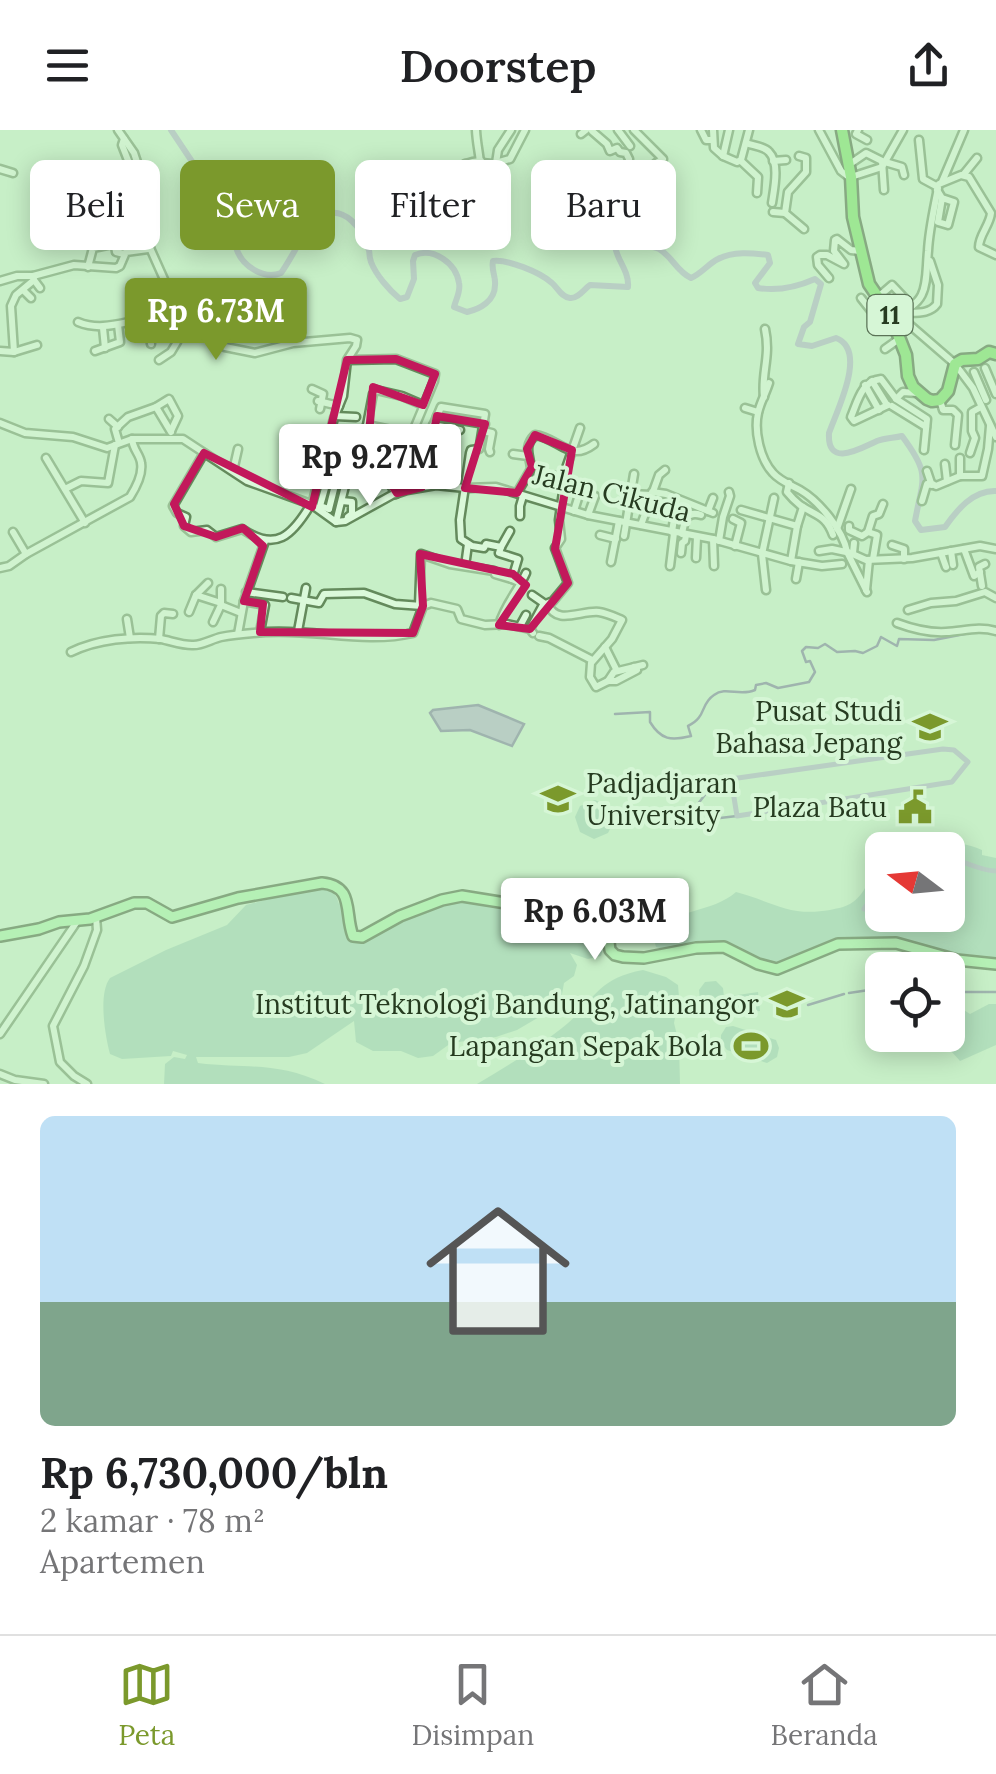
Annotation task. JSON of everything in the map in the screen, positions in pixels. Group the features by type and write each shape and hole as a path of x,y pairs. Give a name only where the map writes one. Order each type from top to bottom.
{"highway":[{"name":"11","path":"842,130 851,173 853,217 869,284 893,316 906,355 908,376 917,393"},
{"path":"917,393 932,401 940,400 948,391 955,364 978,360 988,352 996,354"}],"main road":[{"path":"0,936 96,917 140,902 172,917 238,898 322,883 341,888 350,930 358,938 400,916 462,896 600,922 608,934 610,950 623,957 644,958 724,946 758,964 778,969 842,943 896,943 957,960 993,962"}],"street":[{"path":"118,130 136,160"},
{"path":"476,130 481,160"},
{"path":"496,160 511,130"},
{"path":"508,160 525,130"},
{"path":"618,130 630,146"},
{"path":"634,130 661,160"},
{"path":"702,130 703,138 712,140"},
{"path":"713,130 714,148 760,175 757,193"},
{"path":"723,156 730,130"},
{"path":"740,161 749,130"},
{"path":"818,130 822,144 842,170 851,173 884,165 902,167 904,175"},
{"path":"858,130 856,134 867,140"},
{"path":"884,190 884,165 903,130"},
{"path":"860,298 884,327 920,296 927,282 927,254 939,188 964,130"},
{"path":"588,131 607,144 610,151 618,148 629,159"},
{"path":"124,139 122,145 128,160"},
{"path":"919,140 923,179 939,188 954,202 947,225 938,223 939,188"},
{"path":"746,144 766,148 773,161 772,208 786,213 804,229"},
{"path":"851,173 866,153 884,165"},
{"path":"786,213 788,192 806,174 806,158 799,156"},
{"path":"939,188 964,174 976,158"},
{"path":"773,161 786,160"},
{"path":"0,168 13,173"},
{"path":"964,174 991,213 980,247 996,254"},
{"path":"774,190 788,192"},
{"path":"940,209 952,212"},
{"path":"829,278 817,257 828,255 844,264 834,250 835,240 861,251"},
{"path":"88,267 94,248 112,244 116,252 124,254 137,250"},
{"path":"152,250 182,311 203,333 231,349 260,352 293,343 357,340 348,360 312,504 286,534 265,541 242,529 216,537 208,530 194,532 184,526 186,517 176,513 174,504 204,453"},
{"path":"0,281 17,276 33,278 74,265 118,267 124,254"},
{"path":"893,316 932,310 937,304 938,285 927,254"},
{"path":"33,278 40,288"},
{"path":"14,352 11,306 33,278"},
{"path":"877,299 892,284 912,306"},
{"path":"22,290 31,298"},
{"path":"159,360 178,340 182,311"},
{"path":"893,316 955,364 972,388 979,390 992,382"},
{"path":"78,322 103,328 169,320 179,326"},
{"path":"148,322 161,326"},
{"path":"148,322 151,344"},
{"path":"95,351 120,342 118,325"},
{"path":"103,328 105,348"},
{"path":"763,405 769,349 765,329"},
{"path":"885,348 900,338"},
{"path":"0,351 14,352 37,345"},
{"path":"348,360 396,359 434,373 412,434 367,426"},
{"path":"891,403 908,376"},
{"path":"891,403 882,379 868,383 852,420 917,393"},
{"path":"970,453 975,438 972,412 979,390 992,382"},
{"path":"770,383 758,436 766,462 775,476 822,508 832,519 835,533"},
{"path":"868,383 891,403 926,418 924,450"},
{"path":"312,390 322,393 320,404 338,406"},
{"path":"392,464 374,475 365,460 363,445 376,390 423,406"},
{"path":"979,390 996,437"},
{"path":"860,396 870,413"},
{"path":"65,489 81,480 108,483 117,444 115,430 128,416 156,408 169,399 178,416 170,434"},
{"path":"940,400 943,410 958,414 955,445"},
{"path":"745,408 763,405"},
{"path":"422,487 431,450 428,436 443,407 484,414 479,448 470,450 460,520 466,559"},
{"path":"156,408 170,434"},
{"path":"335,416 356,417"},
{"path":"109,419 118,427"},
{"path":"0,422 25,433 72,438 107,448 132,439 170,434 260,487 312,504 337,520 352,514 351,501 342,501"},
{"path":"433,426 460,430"},
{"path":"922,501 927,484 939,485 960,476 984,474 992,426"},
{"path":"484,428 492,433 490,452"},
{"path":"534,633 536,617 568,584 555,548 561,539 560,507 565,478 580,428"},
{"path":"391,484 401,433"},
{"path":"520,516 520,495 532,468 529,441 538,435 580,452 594,444"},
{"path":"0,568 10,566 132,494 141,460 132,439"},
{"path":"232,471 238,450"},
{"path":"327,451 330,462"},
{"path":"513,454 529,456"},
{"path":"46,458 84,523"},
{"path":"960,458 960,476"},
{"path":"337,520 346,482 346,460"},
{"path":"945,464 947,482"},
{"path":"382,470 396,494"},
{"path":"641,525 658,475 666,470"},
{"path":"928,471 933,484"},
{"path":"540,474 565,478"},
{"path":"611,562 634,474"},
{"path":"336,481 346,482"},
{"path":"766,590 762,554 774,498 787,483"},
{"path":"787,483 786,492 803,507 816,512 846,546 866,592 877,535 868,532"},
{"path":"574,511 586,486"},
{"name":"Jalan Cikuda","path":"337,520 352,518 396,494 422,487 496,487 588,516 716,540 795,562 841,564"},
{"path":"835,533 850,489"},
{"path":"714,566 716,540 729,492"},
{"path":"631,494 651,493 677,499 708,513"},
{"path":"588,516 595,496"},
{"path":"708,513 712,498"},
{"path":"670,566 678,533 677,499"},
{"path":"850,526 849,530 862,536 868,532 873,516 883,504"},
{"path":"796,579 797,526 803,507"},
{"path":"741,510 797,526"},
{"path":"678,533 687,517 708,513"},
{"path":"723,517 726,522 742,522 735,546"},
{"path":"606,523 622,523"},
{"path":"622,523 624,536"},
{"path":"494,571 510,531"},
{"path":"14,532 26,554"},
{"path":"678,533 685,541 682,553"},
{"path":"600,535 616,539"},
{"path":"696,558 697,536"},
{"path":"238,634 245,597 265,541"},
{"path":"461,541 482,548 486,544 518,560 512,579"},
{"path":"841,564 854,543"},
{"path":"892,544 904,550 904,558"},
{"path":"819,551 832,548 871,560 980,546 996,548"},
{"path":"964,549 974,576 982,568 982,586"},
{"path":"835,550 841,564"},
{"path":"946,552 950,566"},
{"path":"71,652 130,638 191,646 260,632 298,631 363,638 414,633 421,606 421,554 450,564 494,571 521,583"},
{"path":"498,625 526,573"},
{"path":"190,612 196,596 208,583"},
{"path":"298,631 306,588"},
{"path":"213,622 222,590"},
{"path":"908,610 984,592 996,598"},
{"path":"245,597 287,597 320,604 324,594 364,593 395,604 431,603 459,610 461,620 520,626 592,660"},
{"path":"532,595 558,616 597,612 622,620 612,639 592,660 589,668 596,687 616,681 638,666 611,673 608,681"},
{"path":"196,596 241,613"},
{"path":"245,597 264,605 260,632"},
{"path":"159,639 161,616 173,614"},
{"path":"520,626 526,614"},
{"path":"536,617 545,620"},
{"path":"128,619 130,638"},
{"path":"897,622 915,630 940,632 994,627"},
{"path":"605,647 618,671"},
{"path":"88,1084 60,1062 53,1026 84,966 97,930 96,917"},
{"path":"0,1034 78,920"},
{"path":"0,1074 44,1084"}],"highlighted area":[{"path":"396,359 435,374 423,405 373,387 365,482 382,470 397,493 422,487 437,416 485,424 465,488 517,493 532,467 527,449 535,435 572,450 555,549 568,583 530,629 499,625 526,585 513,574 420,554 423,606 413,633 260,632 263,604 244,601 263,546 243,528 216,537 184,526 174,504 204,453 312,507 347,360"}],"green space":[{"path":"595,800 609,806 614,821 608,833 594,839 580,832 575,817 580,806"},
{"path":"965,845 982,850 982,855 996,858 996,959 965,959 965,952 934,952 887,940 833,940 776,963 719,943 666,950 656,947 652,932 671,919 716,904 736,892 803,912 830,910 858,898 865,889 865,932 965,932"},
{"path":"314,887 330,891 339,904 341,896 347,933 353,941 373,936 439,904 472,902 519,908 601,928 605,942 601,956 588,959 570,953 577,965 574,976 564,983 561,1000 551,1010 517,1030 451,1043 433,1056 418,1058 401,1051 373,1051 356,1042 354,1021 307,1053 289,1057 196,1057 198,1063 277,1069 325,1084 164,1084 165,1064 174,1057 185,1059 187,1055 173,1051 171,1056 122,1059 110,1054 103,1004 110,978 227,925 246,905"},
{"path":"643,970 678,985 674,1023 679,1043 680,1084 477,1084 552,1036 605,985"},
{"path":"716,981 723,988 724,997 758,992 760,1011 725,1011 723,998 718,1005 708,1006 700,1000 699,990 705,982"},
{"path":"996,1004 996,1045 960,1061 952,1052 965,1052 965,1011 970,1014"},
{"name":"Lapangan Sepak Bola","path":"726,1027 776,1040 777,1057 767,1063 727,1050 721,1035"}],"water":[{"path":"478,705 524,724 512,746 470,730 441,731 430,713"}],"waterway":[{"path":"171,130 203,178 190,206 197,220 202,224 222,213 232,214 239,254 248,265 268,275 281,273 310,227 331,213 345,216 357,227 366,240 376,272 400,299 407,297 414,279 415,255 429,253 443,258 459,283 454,307 467,312 490,300 495,282 493,261 532,271 570,298 590,285 628,287 615,243 623,228 642,244 664,252 691,278 724,256 768,255 770,263 755,283 758,288 787,288 815,279 821,284 810,322 798,344 812,346 836,338 850,355 848,381 829,433 833,450 846,453 902,436 921,468 915,521 921,530 945,527 973,497 996,491"},
{"path":"615,714 650,712 650,722 663,736 691,736 688,726 719,692 749,692 766,683 778,688 809,682 815,672 802,651 806,647 825,644 837,652 863,653 877,646 881,637 897,646 899,639 934,640 975,632"},
{"path":"943,749 954,750 968,762 952,782 737,816 731,779 943,749"},
{"path":"731,779 715,782 697,805 720,818 737,816"},
{"path":"965,863 996,871"},
{"path":"849,993 865,991"},
{"path":"965,992 996,992"},
{"path":"808,1005 844,994"}],"place":[{"name":"Pusat Studi Bahasa Jepang","path":"930,727"},
{"name":"Padjadjaran University","path":"558,799"},
{"name":"Plaza Batu","path":"915,807"},
{"name":"Institut Teknologi Bandung, Jatinangor","path":"787,1004"},
{"name":"Lapangan Sepak Bola","path":"751,1046"}]}
